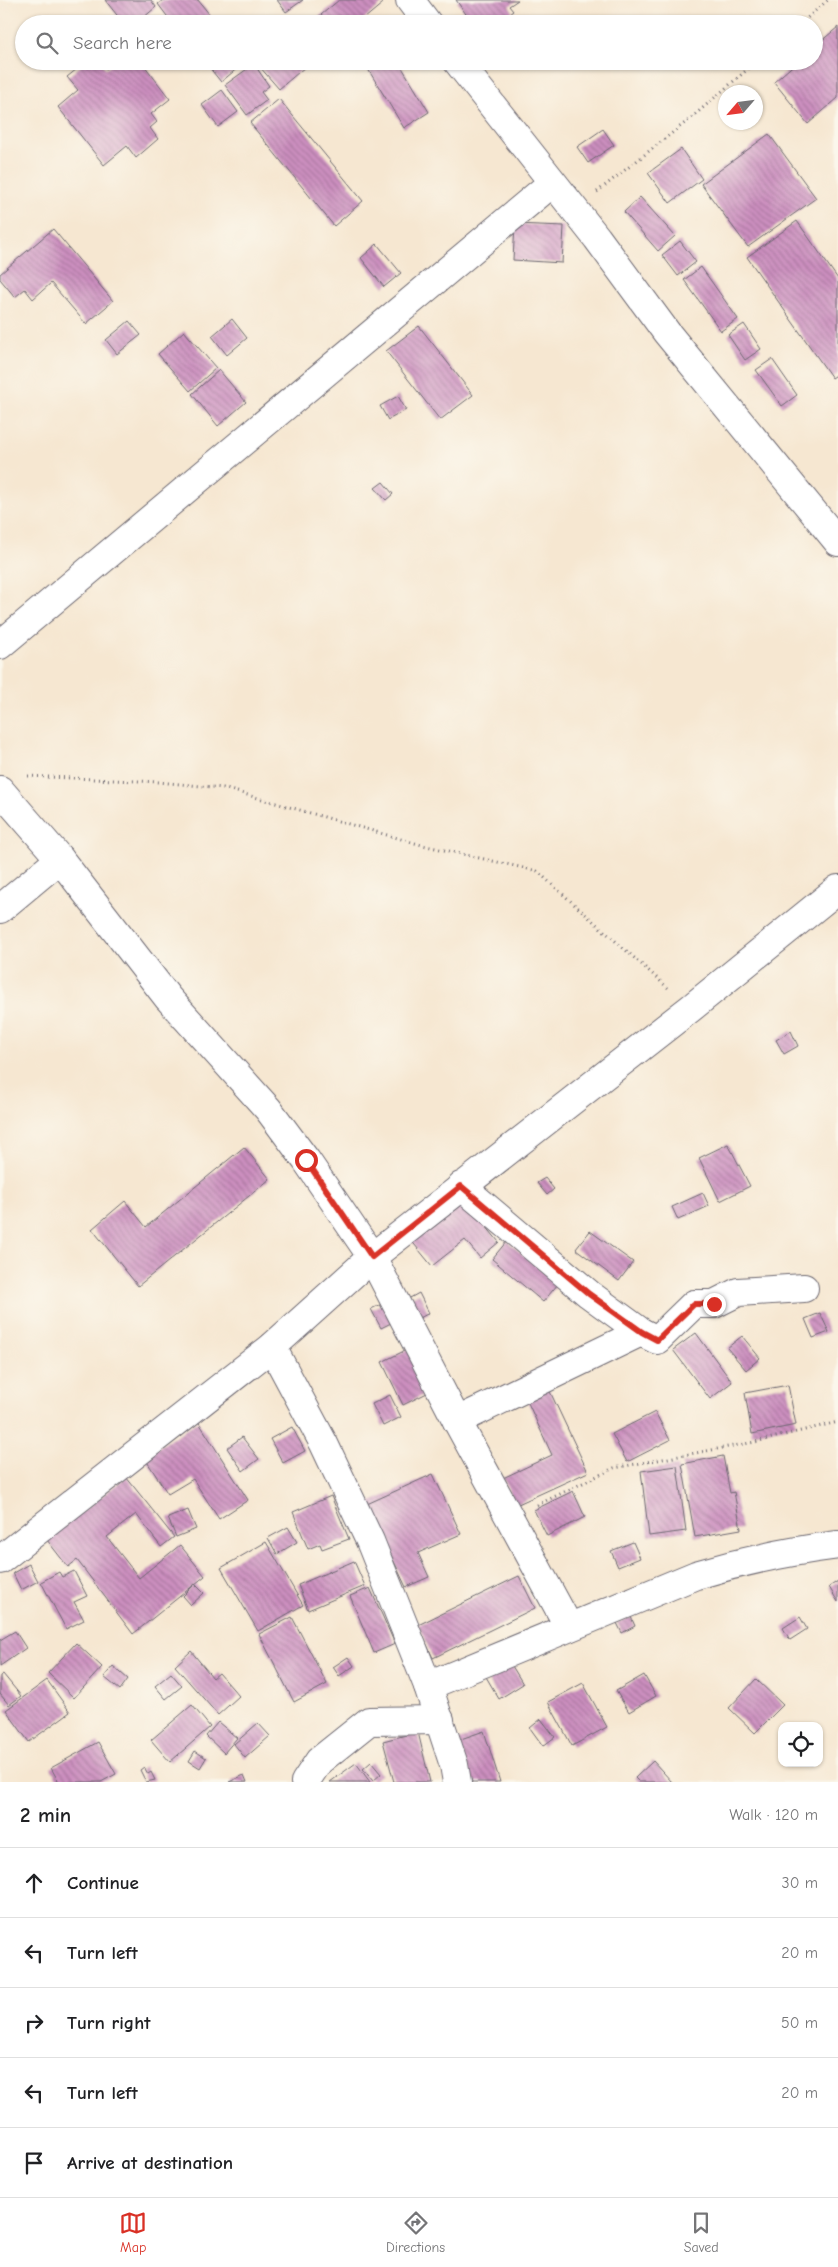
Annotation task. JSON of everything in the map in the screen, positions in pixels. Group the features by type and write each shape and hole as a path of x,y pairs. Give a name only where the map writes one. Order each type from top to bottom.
{"street":[{"path":"410,0 421,15"},
{"path":"464,70 575,210 667,333 838,542"},
{"path":"0,645 552,183"},
{"path":"10,783 60,859 168,998 268,1109 306,1160 372,1257 457,1421 569,1627"},
{"path":"0,909 60,859"},
{"path":"0,1560 272,1347 372,1257 691,1008 838,889"},
{"path":"461,1186 544,1258 642,1332 657,1340 694,1304 714,1304 738,1292 804,1288"},
{"path":"457,1421 642,1332"},
{"path":"272,1347 324,1444 362,1523 428,1686 440,1720 457,1782"},
{"path":"428,1686 696,1575 737,1563 793,1551 838,1545"},
{"path":"305,1782 319,1761 369,1721 440,1720"}],"path":[{"path":"810,15 828,0"},
{"path":"575,210 690,119 747,70"},
{"path":"10,783 158,782 223,788 422,845 537,871 691,1008"},
{"path":"510,1518 614,1468 755,1442 838,1422"}],"building":[{"path":"105,0 151,0 156,7 147,15 117,15"},
{"path":"163,0 198,0 210,15 166,15 158,4"},
{"path":"277,0 303,0 286,12"},
{"path":"339,0 380,0 383,3 369,15 321,15"},
{"path":"456,0 518,0 509,6 513,11 508,15 467,15"},
{"path":"838,27 838,98 808,124 774,82 788,70 823,70 823,40"},
{"path":"76,70 148,70 170,99 151,114 157,122 150,128 158,139 136,158 127,146 104,165 58,107 78,90 67,77"},
{"path":"211,70 235,70 221,82"},
{"path":"246,70 258,70 269,86 261,92 267,100 247,115 225,85"},
{"path":"262,70 301,70 279,89"},
{"path":"369,70 403,70 429,112 404,128"},
{"path":"222,90 238,112 218,127 202,105"},
{"path":"279,99 363,201 334,226 250,123"},
{"path":"603,129 614,145 588,163 577,147"},
{"path":"769,134 816,198 748,247 701,184"},
{"path":"681,149 702,179 670,203 648,173"},
{"path":"640,197 675,236 658,251 624,212"},
{"path":"797,221 838,279 838,374 832,378 747,257"},
{"path":"515,224 564,226 562,263 513,260"},
{"path":"53,229 113,301 86,324 51,283 33,299 25,289 15,297 0,279 0,274"},
{"path":"680,241 696,262 678,276 662,255"},
{"path":"377,244 401,273 384,287 361,258"},
{"path":"701,267 738,319 721,331 684,280"},
{"path":"232,319 247,338 227,355 212,336"},
{"path":"129,321 141,335 117,354 106,340"},
{"path":"744,324 761,349 745,360 728,335"},
{"path":"419,326 473,395 440,420 386,351"},
{"path":"184,331 216,368 190,391 158,354"},
{"path":"772,359 797,395 782,406 756,370"},
{"path":"219,370 246,402 218,426 192,394"},
{"path":"398,396 406,410 388,420 380,406"},
{"path":"383,482 393,494 386,500 375,488"},
{"path":"791,1031 798,1046 784,1054 776,1040"},
{"path":"728,1144 750,1186 720,1201 699,1158"},
{"path":"244,1147 270,1179 138,1286 92,1229 125,1201 146,1227"},
{"path":"545,1178 554,1189 547,1195 537,1183"},
{"path":"703,1193 709,1206 678,1220 672,1207"},
{"path":"461,1196 499,1242 480,1258 465,1240 432,1266 410,1239"},
{"path":"590,1231 633,1262 619,1281 576,1249"},
{"path":"507,1241 558,1284 543,1302 492,1259"},
{"path":"419,1293 429,1313 409,1324 399,1304"},
{"path":"386,1302 395,1321 381,1328 371,1309"},
{"path":"820,1313 829,1332 813,1338 805,1319"},
{"path":"696,1333 732,1382 710,1399 673,1350"},
{"path":"742,1336 760,1358 746,1370 727,1348"},
{"path":"416,1345 437,1388 403,1405 382,1362"},
{"path":"545,1381 588,1472 516,1505 503,1478 552,1455 523,1392"},
{"path":"788,1385 796,1425 752,1434 745,1393"},
{"path":"390,1395 401,1417 383,1426 372,1404"},
{"path":"655,1412 670,1440 627,1462 612,1434"},
{"path":"198,1421 248,1500 219,1519 193,1479 168,1494 144,1457"},
{"path":"292,1427 305,1451 283,1463 270,1439"},
{"path":"242,1437 259,1459 243,1471 227,1448"},
{"path":"723,1456 730,1493 734,1492 741,1529 695,1537 682,1464"},
{"path":"677,1466 686,1531 649,1536 641,1471"},
{"path":"433,1474 461,1534 418,1553 429,1577 406,1587 367,1504"},
{"path":"126,1477 174,1537 161,1547 136,1514 107,1537 139,1578 180,1545 205,1576 133,1634 77,1560 68,1567 47,1540"},
{"path":"573,1491 585,1517 547,1536 534,1510"},
{"path":"331,1496 349,1539 322,1549 320,1544 308,1549 293,1512"},
{"path":"188,1510 196,1529 176,1537 168,1518"},
{"path":"288,1527 297,1542 277,1554 268,1538"},
{"path":"266,1542 303,1605 258,1631 221,1568"},
{"path":"633,1542 640,1558 618,1567 611,1551"},
{"path":"354,1561 365,1586 308,1610 298,1585"},
{"path":"29,1564 38,1581 21,1590 13,1573"},
{"path":"74,1571 87,1596 74,1602 84,1620 66,1629 41,1582 59,1572 62,1577"},
{"path":"519,1576 535,1608 433,1658 418,1625"},
{"path":"838,1581 838,1602 829,1587"},
{"path":"195,1584 204,1593 191,1605 183,1596"},
{"path":"370,1588 395,1644 374,1653 350,1596"},
{"path":"292,1617 327,1684 294,1702 259,1634"},
{"path":"631,1617 635,1626 622,1633 617,1623"},
{"path":"800,1617 807,1629 790,1640 783,1628"},
{"path":"15,1631 26,1648 0,1666 0,1640"},
{"path":"76,1643 102,1667 74,1698 48,1673"},
{"path":"191,1651 213,1678 219,1673 239,1696 218,1715 175,1666"},
{"path":"348,1657 354,1666 339,1676 333,1667"},
{"path":"509,1661 523,1684 499,1699 485,1675"},
{"path":"113,1666 128,1679 120,1690 104,1677"},
{"path":"171,1673 182,1686 166,1699 155,1686"},
{"path":"3,1674 21,1696 9,1705 0,1694 0,1676"},
{"path":"644,1675 656,1696 629,1712 616,1691"},
{"path":"756,1679 783,1705 755,1733 729,1708"},
{"path":"47,1680 70,1712 29,1742 6,1710"},
{"path":"583,1683 607,1727 572,1746 548,1702"},
{"path":"192,1705 210,1727 170,1762 151,1740"},
{"path":"541,1719 555,1737 543,1746 530,1728"},
{"path":"218,1722 237,1738 224,1753 206,1736"},
{"path":"258,1723 270,1736 245,1758 234,1744"},
{"path":"484,1731 500,1782 472,1782 458,1740"},
{"path":"418,1732 430,1782 394,1782 383,1741"},
{"path":"98,1742 116,1774 101,1782 59,1782 51,1768"},
{"path":"195,1751 206,1758 200,1768 189,1761"},
{"path":"653,1761 672,1782 639,1782 635,1778"},
{"path":"371,1762 381,1774 373,1781 363,1769"},
{"path":"356,1763 370,1782 330,1782"},
{"path":"144,1767 148,1774 151,1772 155,1780 146,1782 140,1770"},
{"path":"244,1775 247,1782 229,1782"}],"route":[{"path":"306,1160 372,1257 461,1186 544,1258 589,1294 642,1332 657,1340 694,1304 714,1304"}]}
